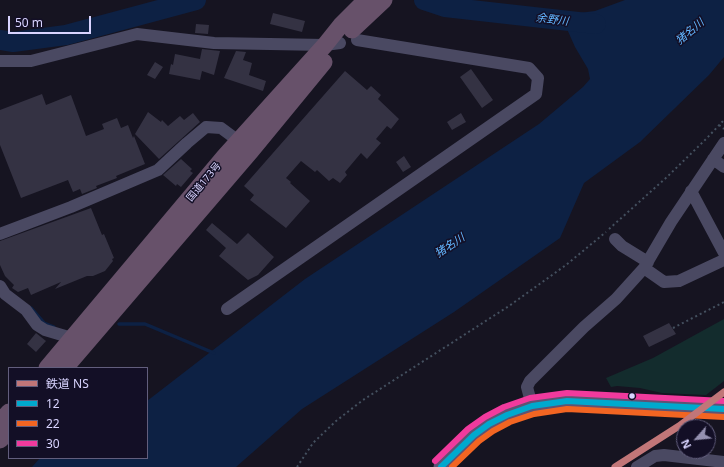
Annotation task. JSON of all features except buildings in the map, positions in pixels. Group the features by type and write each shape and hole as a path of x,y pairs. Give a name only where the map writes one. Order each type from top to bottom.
{"highway":[{"name":"国道173号","path":"350,32 366,0"},
{"name":"国道173号","path":"66,367 245,146 332,44 350,32 384,0"},
{"name":"国道173号","path":"48,367 72,338 245,146"},
{"path":"0,422 8,413"},
{"path":"0,440 8,432"}],"main road":[{"path":"441,467 474,435 489,424 507,415 532,406 567,401 724,409"}],"street":[{"path":"227,309 536,94 538,78 529,68 350,32"},
{"path":"0,61 31,61 137,34 214,43 332,44"},
{"path":"0,234 71,207 158,170 206,127 221,128 245,146"},
{"path":"532,406 527,387 530,381 584,327 616,299 646,265 671,222 713,159 722,137"},
{"path":"713,159 724,167"},
{"path":"691,191 724,253"},
{"path":"615,239 664,282 678,281 724,260"},
{"path":"0,286 5,294 26,310 37,325 45,330 72,338"},
{"path":"644,465 654,456 664,455 724,462"}],"path":[{"path":"297,467 313,443 336,420 363,400 509,306 566,265 618,222 667,177 724,120"},
{"path":"719,125 724,129"},
{"path":"716,128 722,137"},
{"path":"673,328 724,302"}],"green space":[{"path":"724,319 724,381 706,395 662,393 640,388 617,386 611,387 606,378 653,358"}],"water":[{"name":"猪名川","path":"625,0 724,0 724,57 709,75 640,142 584,183 560,238 454,312 302,409 236,467 32,467 39,459 148,459 148,400 305,279 539,124 583,87 590,79 588,69 575,47 567,29 571,14 595,11"}],"waterway":[{"name":"余野川","path":"0,40 13,42 66,35 196,0"},
{"name":"余野川","path":"424,0 445,7 596,24"},
{"path":"31,308 44,323 54,327"},
{"path":"119,324 145,324 214,353"}],"rail line":[{"name":"NS","path":"615,467 679,426 724,392"}],"transit line":[{"name":"30","path":"435,461 468,429 485,417 504,407 530,398 567,393 724,401"},
{"name":"12","path":"441,467 474,435 489,424 507,415 532,406 567,401 724,409"},
{"name":"22","path":"452,467 479,441 493,431 510,422 534,414 567,409 724,417"}]}
